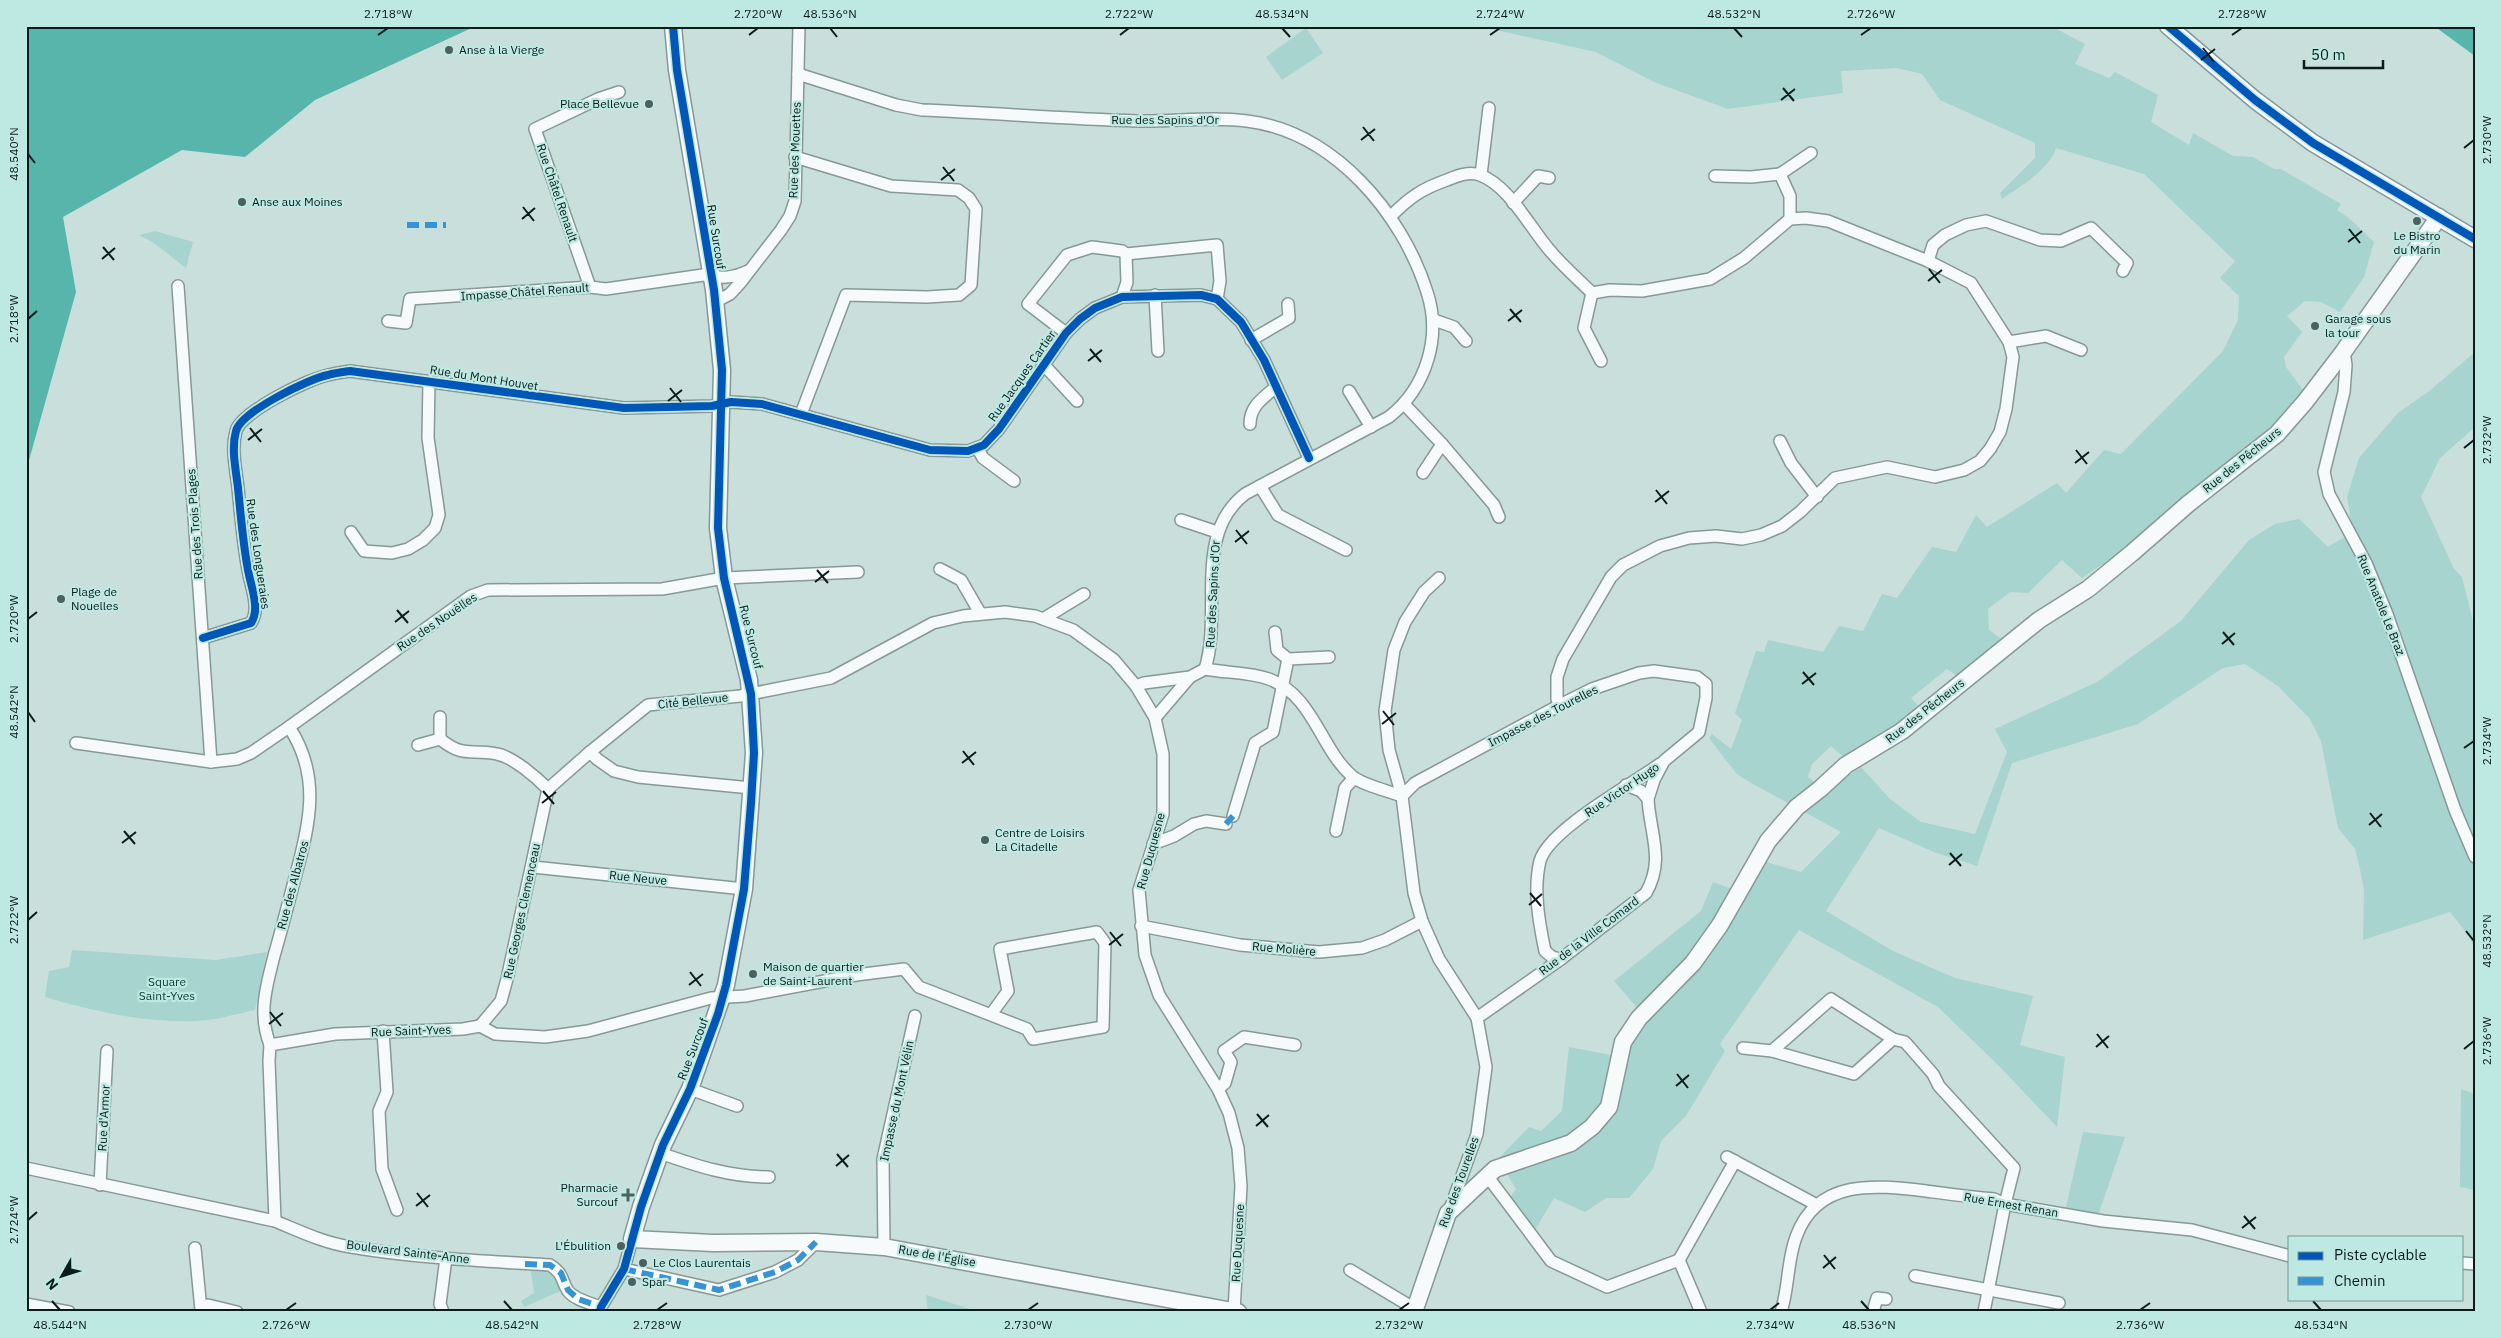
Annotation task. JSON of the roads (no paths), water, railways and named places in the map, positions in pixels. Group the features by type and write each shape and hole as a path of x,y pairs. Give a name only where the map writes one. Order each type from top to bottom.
{"street":[{"name":"Rue Surcouf","path":"632,1239 660,1153 690,1089 722,997 744,889 754,753 751,694 724,578 718,528 722,370 715,302 677,70 673,26"},
{"name":"Rue des Mouettes","path":"715,302 730,294 781,230 790,216 795,201 799,26"},
{"path":"2168,26 2255,100 2313,143 2475,239"},
{"name":"Rue des Sapins d'Or","path":"798,74 896,105 922,110 1138,121 1248,121 1288,132 1322,150 1364,185 1390,217 1426,286 1434,320 1431,344 1417,388 1405,405 1371,427 1309,458 1233,503 1217,532 1214,551 1211,651 1205,669"},
{"name":"Rue Châtel Renault","path":"590,287 535,130 598,99 619,92"},
{"path":"1481,175 1489,108"},
{"path":"1715,176 1751,177 1780,174 1811,153"},
{"path":"795,157 891,186 958,190 969,198 976,208 971,285 959,295 927,297 846,295 801,414"},
{"path":"1390,217 1409,197 1430,186 1461,174 1481,175 1500,189 1551,253 1592,293"},
{"path":"1780,174 1790,196 1790,219"},
{"path":"1513,203 1538,176 1549,178"},
{"name":"Rue des Pêcheurs","path":"1448,1214 1495,1169 1571,1142 1592,1127 1609,1107 1622,1042 1639,1018 1694,963 1720,925 1768,841 1797,807 1846,765 1902,731 2039,620 2088,589 2188,504 2265,444 2305,402 2344,351 2439,217"},
{"path":"1560,704 1557,699 1557,677 1563,658 1611,577 1623,565 1636,556 1660,546 1690,538 1716,536 1742,539 1761,535 1782,526 1817,497 1835,478 1887,467 1935,477 1964,470 1980,461 2000,432 2006,409 2013,357 2009,342 1971,283 1928,261 1828,221 1806,218 1790,219 1744,258 1710,279 1642,292 1610,290 1592,293"},
{"path":"1928,261 1930,249 1945,235 1966,225 1986,221 2040,240 2061,241 2091,228 2127,263 2124,271"},
{"name":"Rue Jacques Cartier","path":"978,449 999,429 1066,333 1080,318 1095,308 1122,297 1201,295 1217,299 1220,281 1217,246 1126,254 1122,251 1092,247 1066,254 1028,304 1066,333"},
{"path":"1122,297 1127,282 1126,254"},
{"path":"711,276 718,278 734,277 748,271"},
{"name":"Impasse Châtel Renault","path":"388,321 406,323 410,300 590,287 606,289 703,275 711,276"},
{"name":"Rue des Trois Plages","path":"178,286 211,762"},
{"path":"1592,293 1584,328 1601,360"},
{"path":"1154,295 1158,351"},
{"path":"1217,299 1241,322 1252,340 1309,458"},
{"path":"1252,340 1289,318 1288,304"},
{"path":"1434,320 1454,327 1466,340"},
{"path":"2009,342 2046,336 2081,350"},
{"name":"Rue Anatole Le Braz","path":"2344,351 2346,365 2344,392 2324,472 2329,494 2366,563 2384,606 2464,833 2475,857"},
{"name":"Rue Jacques Cartier","path":"1044,365 1077,401"},
{"name":"Rue du Mont Houvet","path":"253,412 276,397 328,374 350,371 624,408 720,404"},
{"path":"351,532 364,551 392,553 408,549 423,540 435,528 439,515 439,500 428,438 429,381"},
{"path":"1250,424 1250,412 1258,402 1276,388"},
{"path":"1348,391 1371,427"},
{"path":"720,404 730,402 762,404 930,450 956,452 978,449 983,458 1014,481"},
{"path":"1405,405 1442,444 1494,505 1499,516"},
{"name":"Rue des Longueraies","path":"203,638 252,623 255,618 254,601 244,551 234,449 236,429 253,412"},
{"path":"1780,441 1792,463 1817,497"},
{"path":"1423,473 1442,444"},
{"path":"1260,486 1278,515 1346,550"},
{"name":"Rue des Sapins d'Or","path":"1180,520 1217,532"},
{"path":"940,569 961,580 980,613"},
{"name":"Rue des Nouëlles","path":"76,743 211,762 237,759 251,753 289,727 471,596 488,590 662,589 724,578 858,572"},
{"name":"Rue des Tourelles","path":"1415,1310 1477,1134 1486,1067 1477,1018 1439,959 1422,921 1414,892 1402,796 1389,750 1385,711 1393,659 1404,622 1424,592 1438,578"},
{"path":"1043,619 1084,594"},
{"name":"Rue Duquesne","path":"751,694 831,678 933,623 980,613 1005,612 1043,619 1073,630 1095,644 1114,660 1136,686 1154,718 1163,754 1164,785 1162,814 1140,890 1145,955 1159,995 1218,1089 1229,1113 1238,1148 1241,1186 1236,1311"},
{"path":"1275,632 1277,650 1288,659 1329,657"},
{"path":"1153,844 1174,836 1194,824 1206,821 1229,820 1255,743 1273,732 1284,687 1288,659"},
{"path":"1136,686 1144,683 1190,677 1205,669 1269,679 1284,687 1307,709 1342,765 1354,778 1402,796"},
{"name":"Impasse des Tourelles","path":"1402,796 1415,783 1560,704 1592,689 1639,673 1654,671 1696,677 1706,684 1706,698 1699,732"},
{"path":"1154,718 1190,677"},
{"name":"Cité Bellevue","path":"548,789 648,705 751,694"},
{"path":"440,717 440,739"},
{"name":"Rue des Albatros","path":"270,1045 264,1030 262,1013 268,981 310,815 309,771 304,756 289,727"},
{"name":"Rue de la Ville Comard","path":"1477,1018 1561,959 1646,893 1654,879 1657,865 1648,799 1654,780 1664,762 1699,732"},
{"path":"418,745 440,739"},
{"path":"440,739 456,751 499,754 533,774 548,789"},
{"path":"590,752 597,760 614,771 638,777 751,788"},
{"name":"Rue Victor Hugo","path":"1545,951 1537,896 1540,859 1553,840 1626,785 1664,762"},
{"path":"1336,831 1345,788 1354,778"},
{"path":"1626,785 1641,791 1648,799"},
{"name":"Rue Georges Clemenceau","path":"480,1026 501,1000 533,867 548,789"},
{"name":"Rue Neuve","path":"533,867 744,889"},
{"name":"Rue Molière","path":"1142,926 1240,945 1319,952 1362,948 1385,940 1422,921"},
{"path":"1097,932 1105,943 1102,1027 1033,1039 1027,1028 992,1013 1008,991 1000,949 1097,932"},
{"path":"1529,982 1540,966 1545,951 1552,957 1561,959"},
{"name":"Rue Saint-Yves","path":"270,1045 335,1034 463,1029 480,1026 495,1034 545,1037 588,1031 711,998 745,996 856,975 904,969 919,987 992,1013"},
{"path":"1772,1051 1831,999 1893,1039 1905,1042 1933,1074 1939,1086 2014,1168 1984,1312"},
{"name":"Impasse du Mont Vélin","path":"884,1248 883,1159 915,1016"},
{"path":"383,1031 386,1092 379,1111 382,1169 397,1210"},
{"path":"1218,1089 1225,1083 1231,1062 1224,1052 1244,1037 1295,1045"},
{"path":"1743,1048 1772,1051 1854,1074 1893,1039"},
{"path":"270,1045 275,1221"},
{"name":"Rue d'Armor","path":"100,1185 107,1051"},
{"path":"690,1089 737,1106"},
{"path":"660,1153 710,1170 745,1177 769,1177"},
{"path":"1488,1177 1551,1260 1607,1287 1679,1260 1731,1159 1817,1205"},
{"name":"Boulevard Sainte-Anne","path":"26,1168 275,1221 310,1236 350,1247 446,1258 550,1265 561,1272 568,1290 578,1299 600,1309"},
{"name":"Rue Ernest Renan","path":"1781,1312 1786,1293 1790,1257 1796,1236 1817,1205 1845,1191 1879,1186 1994,1199 2005,1204 2092,1219 2192,1230 2288,1255"},
{"path":"600,1309 624,1269 632,1239"},
{"name":"Rue de l'Église","path":"632,1239 713,1242 816,1242 884,1248 1236,1311"},
{"path":"624,1269 719,1290 775,1272 798,1260 816,1242"},
{"path":"195,1248 201,1311"},
{"path":"443,1312 440,1304 446,1258"},
{"path":"1679,1260 1702,1312"},
{"path":"1350,1270 1415,1310"},
{"path":"1915,1276 2059,1303"},
{"path":"1873,1312 1877,1298 1886,1299"},
{"path":"201,1311 208,1306 237,1312"},
{"path":"32,1307 69,1312"}],"water":[{"path":"26,26 476,26 315,100 245,157 182,150 63,217 76,292 26,471"},
{"path":"2434,26 2475,26 2475,56"}],"place":[{"name":"Anse à la Vierge","path":"449,50"},
{"name":"Place Bellevue","path":"649,104"},
{"name":"Anse aux Moines","path":"242,202"},
{"name":"Le Bistro du Marin","path":"2417,221"},
{"name":"Garage sous la tour","path":"2315,326"},
{"name":"Plage de Nouelles","path":"61,599"},
{"name":"Centre de Loisirs La Citadelle","path":"985,840"},
{"name":"Maison de quartier de Saint-Laurent","path":"753,974"},
{"name":"Pharmacie Surcouf","path":"628,1195"},
{"name":"L'Ébulition","path":"621,1246"},
{"name":"Le Clos Laurentais","path":"643,1263"},
{"name":"Spar","path":"632,1282"}],"park label":[{"name":"Square Saint-Yves","path":"167,989"}]}
